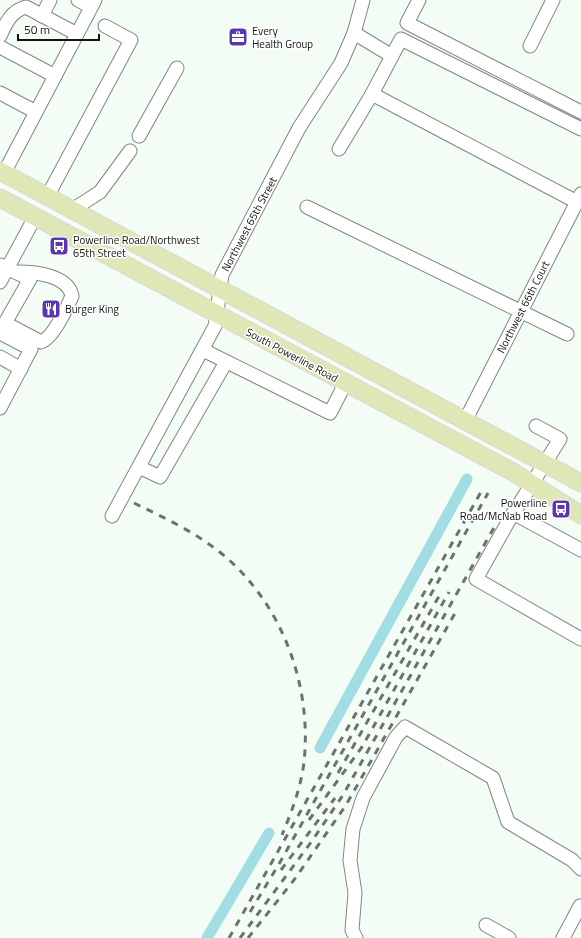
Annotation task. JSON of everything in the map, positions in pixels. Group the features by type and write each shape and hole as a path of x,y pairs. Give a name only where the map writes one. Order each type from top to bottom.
{"main road":[{"path":"2,172 581,483"},
{"name":"South Powerline Road","path":"0,198 533,484 581,515"}],"street":[{"path":"42,16 50,0"},
{"path":"2,172 36,112 93,3 78,0"},
{"name":"Northwest 65th Street","path":"112,516 216,326 222,275 299,128 341,63 354,33 363,0"},
{"path":"419,0 407,23 581,112"},
{"path":"530,46 553,0"},
{"path":"0,36 8,20 17,9 26,7 77,34"},
{"path":"47,197 131,40 105,26"},
{"path":"354,33 392,56"},
{"path":"339,149 372,94 401,39 581,129"},
{"path":"0,47 55,76"},
{"path":"139,136 177,68"},
{"path":"0,94 36,112"},
{"path":"372,94 579,198"},
{"path":"72,210 100,192 130,151"},
{"name":"Northwest 66th Court","path":"465,421 579,198"},
{"path":"307,207 520,312 568,334"},
{"path":"0,282 35,217"},
{"path":"2,329 30,279 8,268"},
{"path":"2,329 41,342 50,335 72,296 66,285 43,273 8,268"},
{"path":"0,408 31,349 2,329"},
{"path":"203,350 330,413 345,384"},
{"path":"0,357 21,369"},
{"path":"139,467 160,477 226,362"},
{"path":"536,426 560,439 533,484 513,513 476,579 581,639"},
{"path":"513,513 581,550"},
{"path":"356,938 352,930 355,893 350,860 353,829 363,798 396,737 405,727 493,778 508,822 572,860 581,869"},
{"path":"563,938 580,906"},
{"path":"486,925 508,938"}],"waterway":[{"path":"320,748 467,479"},
{"path":"207,938 269,833"}],"railway":[{"path":"229,938 481,492"},
{"path":"250,912 279,864 488,493"},
{"path":"134,503 171,521 218,550 248,579 265,601 279,626 290,652 298,678 303,706 305,734 304,762 301,781 293,808 282,835"},
{"path":"240,938 312,841 343,795 496,524"},
{"path":"338,773 442,591"},
{"path":"309,820 362,747 449,592"},
{"path":"248,938 294,880 346,805 458,608"},
{"path":"281,870 335,798"}],"place":[{"name":"Every Health Group","path":"238,37"},
{"name":"Powerline Road/Northwest 65th Street","path":"59,246"},
{"name":"Burger King","path":"51,309"},
{"name":"Powerline Road/McNab Road","path":"561,509"}]}
